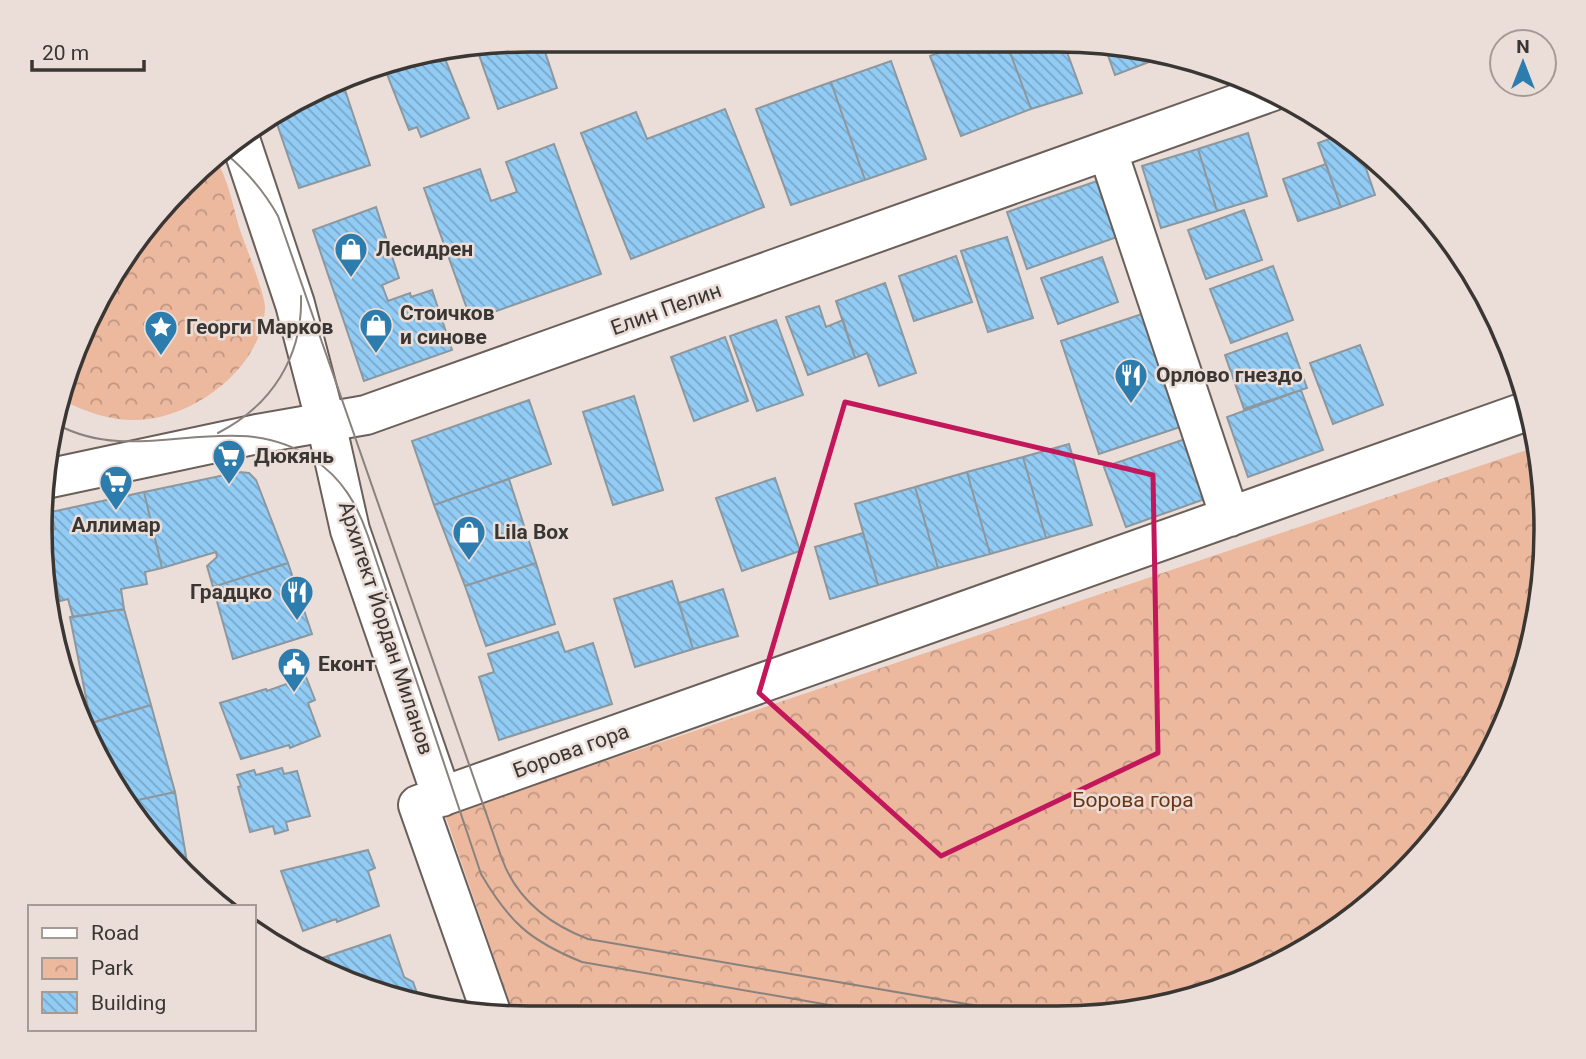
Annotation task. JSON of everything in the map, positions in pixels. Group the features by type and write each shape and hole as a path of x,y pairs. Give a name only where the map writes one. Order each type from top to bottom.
{"street":[{"name":"Елин Пелин","path":"56,477 257,434 366,415 1256,97"},
{"name":"Архитект Йордан Миланов","path":"243,148 295,304 350,530 442,797"},
{"path":"1108,152 1230,517"},
{"name":"Борова гора","path":"442,797 1519,414"},
{"path":"442,797 418,806 488,1004"}],"highlighted area":[{"path":"845,402 1153,475 1158,753 941,856 759,693"}],"green space":[{"path":"220,167 264,302 261,331 251,351 238,370 221,386 202,400 181,410 138,420 110,418 70,403 89,347 116,291 151,239 171,215"},
{"name":"Борова гора","path":"1526,450 1534,530 1524,623 1508,683 1470,768 1435,820 1415,844 1394,867 1347,908 1295,943 1210,981 1150,997 1088,1005 511,1005 445,815"}],"building":[{"path":"545,52 557,88 498,109 479,56"},
{"path":"940,52 1010,52 1031,109 961,136 930,56"},
{"path":"1010,52 1067,53 1082,93 1031,109"},
{"path":"1108,56 1149,62 1115,75"},
{"path":"446,60 469,118 421,137 417,127 409,130 387,75"},
{"path":"891,61 926,159 865,180 831,82"},
{"path":"831,82 865,180 791,205 756,109"},
{"path":"345,90 370,165 299,188 277,125"},
{"path":"725,109 764,207 631,259 581,133 636,112 647,139"},
{"path":"1248,133 1267,196 1217,211 1198,149"},
{"path":"1330,139 1365,166 1375,195 1341,207 1318,143"},
{"path":"554,144 601,274 471,320 424,188 480,169 491,201 517,192 506,162"},
{"path":"1198,149 1217,211 1161,228 1142,166"},
{"path":"1326,164 1341,207 1298,221 1283,179"},
{"path":"1100,180 1120,236 1027,269 1007,212"},
{"path":"376,207 399,278 382,285 388,301 410,293 411,297 432,290 452,350 364,381 313,230"},
{"path":"1244,210 1262,260 1206,279 1188,230"},
{"path":"1007,237 1033,318 988,332 961,251"},
{"path":"956,256 972,302 914,321 899,276"},
{"path":"1102,257 1118,302 1058,324 1041,278"},
{"path":"1273,266 1293,320 1231,343 1210,289"},
{"path":"885,283 916,373 879,386 867,353 855,358 836,301"},
{"path":"819,306 826,327 843,320 855,358 808,375 786,317"},
{"path":"1142,314 1180,427 1099,454 1061,341"},
{"path":"776,320 803,395 757,411 730,336"},
{"path":"1287,333 1307,388 1244,409 1225,355"},
{"path":"725,337 748,401 694,421 671,357"},
{"path":"1360,345 1383,405 1333,424 1310,363"},
{"path":"1301,390 1323,450 1248,477 1227,417"},
{"path":"634,396 663,490 613,505 583,412"},
{"path":"529,400 551,464 434,505 412,441"},
{"path":"1185,439 1205,499 1126,527 1104,467"},
{"path":"1069,444 1092,525 1046,538 1023,457"},
{"path":"1023,457 1046,538 990,554 967,472"},
{"path":"239,472 249,473 256,480 288,563 213,587 207,566 217,557 216,552 162,568 144,492"},
{"path":"967,472 990,554 938,568 915,487"},
{"path":"775,478 800,551 742,571 716,498"},
{"path":"509,479 536,563 465,586 434,505"},
{"path":"915,487 938,568 878,585 855,504"},
{"path":"144,492 162,568 145,572 147,584 121,589 124,609 73,617 68,599 60,601 56,583 53,512"},
{"path":"863,533 878,585 830,599 815,547"},
{"path":"288,563 312,634 233,659 213,587"},
{"path":"536,563 555,624 486,646 465,586"},
{"path":"672,581 693,649 635,667 614,599"},
{"path":"723,589 738,636 693,649 679,603"},
{"path":"124,609 151,705 94,722 89,711 70,617"},
{"path":"558,632 565,652 593,643 612,704 499,740 479,677 494,672 488,654"},
{"path":"306,677 315,700 308,703 320,736 290,748 289,745 241,759 220,703 266,689 267,691"},
{"path":"151,705 175,792 137,800 116,768 94,722"},
{"path":"282,768 284,774 297,771 310,816 286,822 288,830 275,834 273,826 250,832 237,775 254,770 256,775"},
{"path":"175,792 187,861 151,820 137,800"},
{"path":"368,850 375,868 368,871 379,906 303,931 281,871"},
{"path":"390,935 404,977 413,982 417,993 347,970 330,962 328,956"}],"tram line":[{"path":"231,158 255,182 278,216 502,859 516,887 548,918 588,939 978,1006"},
{"path":"218,433 254,409 280,377 290,359 296,339 301,296"},
{"path":"64,427 90,437 122,441 251,437 282,444 313,459 340,483 364,524 481,874 501,905 535,938 582,962 835,1006"}],"place":[{"name":"Лесидрен","path":"351,279"},
{"name":"Стоичков и синове","path":"376,355"},
{"name":"Георги Марков","path":"161,357"},
{"name":"Орлово гнездо","path":"1131,405"},
{"name":"Дюкянь","path":"229,486"},
{"name":"Аллимар","path":"116,512"},
{"name":"Lila Box","path":"469,562"},
{"name":"Градцко","path":"297,622"},
{"name":"Еконт","path":"294,694"}]}
